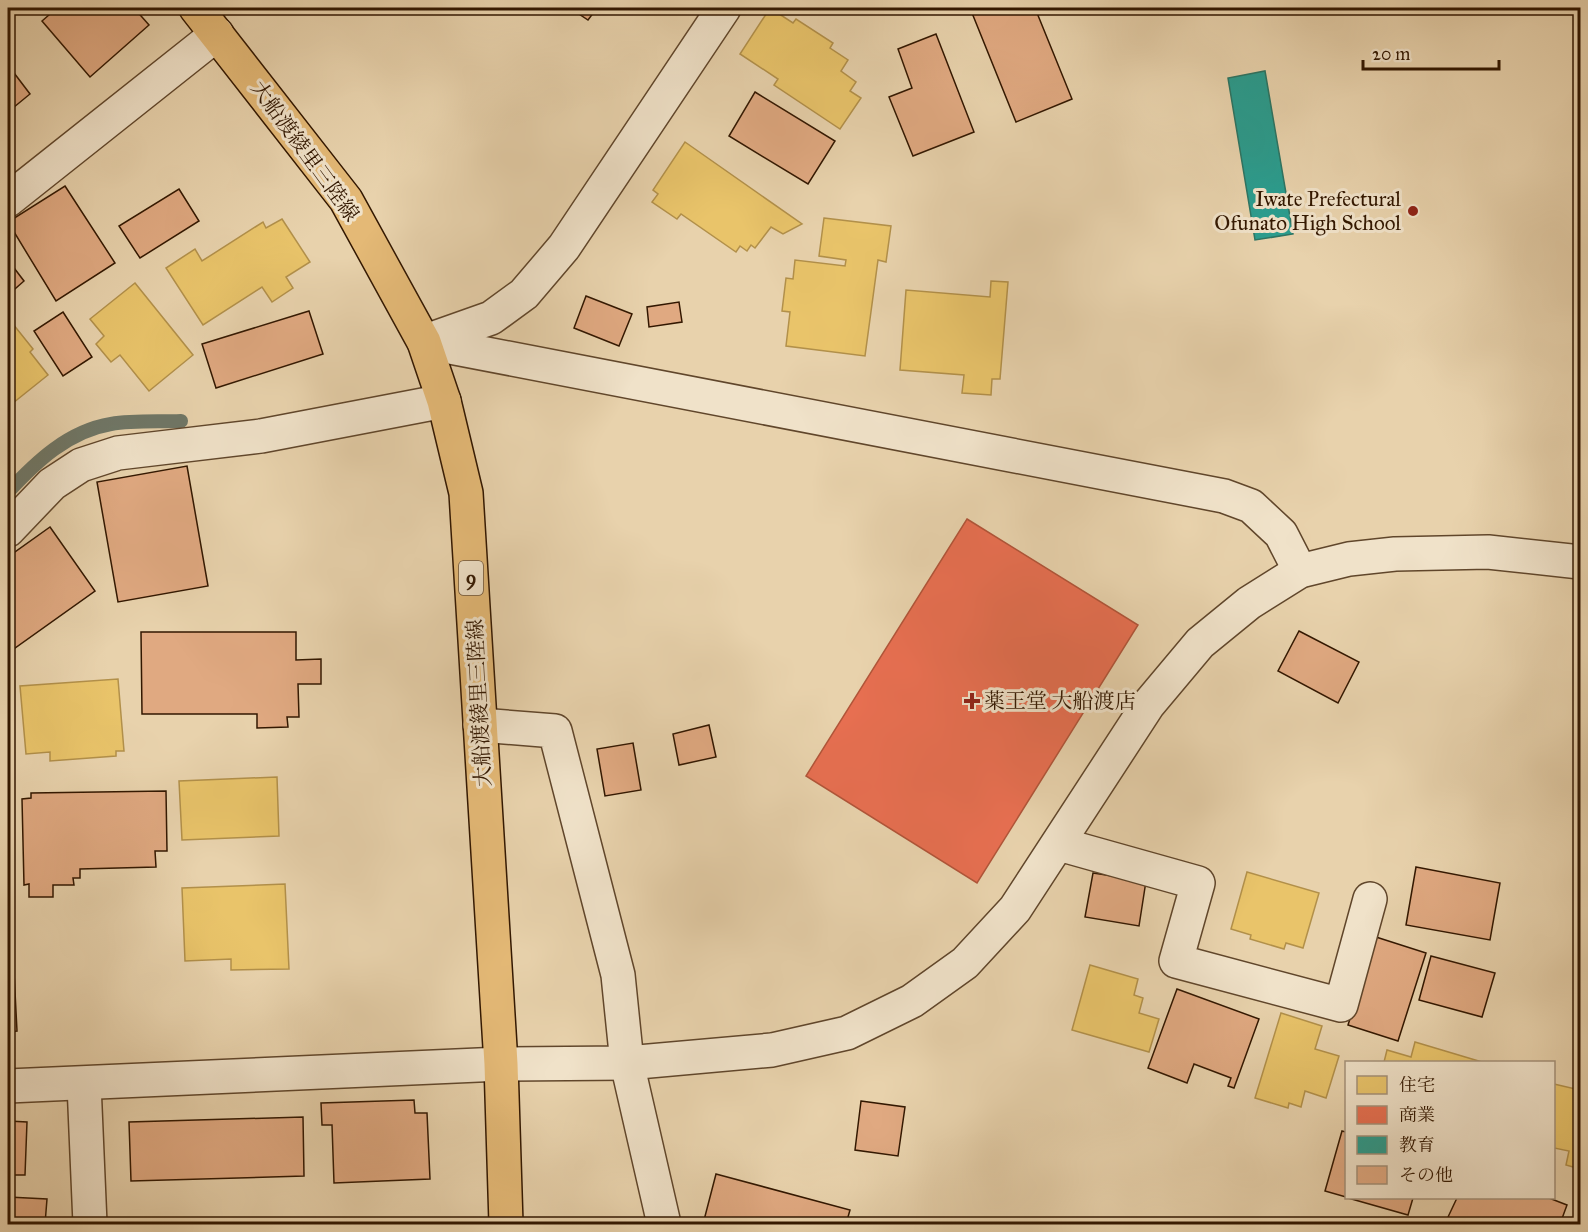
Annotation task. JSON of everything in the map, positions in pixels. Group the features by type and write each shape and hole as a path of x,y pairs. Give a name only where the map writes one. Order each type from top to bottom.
{"main road":[{"name":"大船渡綾里三陸線","path":"196,8 346,200 424,342 444,401 466,492 501,1064 506,1224"}],"street":[{"path":"424,342 491,318 524,294 564,247 724,8"},
{"path":"8,199 217,34"},
{"path":"424,342 1224,496 1251,506 1274,527 1281,534 1300,571"},
{"path":"8,530 52,484 81,465 118,453 261,436 444,401"},
{"path":"8,1086 501,1064 627,1063 772,1050 847,1033 912,1001 965,963 1015,909 1148,705 1200,643 1249,603 1300,571 1349,559 1395,554 1488,552 1581,562"},
{"path":"480,725 555,731 618,975 627,1063 664,1224"},
{"path":"1059,844 1197,883 1176,961 1341,1005 1370,899"},
{"path":"84,1084 90,1224"}],"building: 住宅":[{"path":"770,8 793,23 796,19 833,43 830,48 848,60 841,71 856,82 850,91 861,98 840,129 774,85 778,79 740,54"},
{"path":"685,142 802,224 783,234 771,227 755,248 751,245 747,251 740,246 736,252 681,214 677,219 652,202 658,194 653,190"},
{"path":"824,218 891,226 886,262 878,260 865,356 786,346 790,312 782,311 786,278 793,279 795,260 845,266 846,260 819,256"},
{"path":"282,219 310,262 286,277 293,288 272,302 262,287 203,325 166,268 195,249 202,261 263,222 266,228"},
{"path":"991,281 1008,282 1000,379 992,379 991,395 962,393 964,375 900,370 906,290 990,297"},
{"path":"135,283 193,355 149,391 120,355 111,362 96,344 104,336 90,319"},
{"path":"8,324 9,327 13,324 33,349 30,352 48,375 8,407"},
{"path":"118,679 124,751 116,751 116,756 50,761 50,752 26,754 20,686"},
{"path":"277,777 279,836 182,840 179,781"},
{"path":"1247,872 1319,893 1303,948 1286,943 1284,949 1250,939 1251,935 1231,929"},
{"path":"285,884 289,969 231,970 231,959 185,961 182,888"},
{"path":"1090,965 1138,979 1134,995 1143,998 1139,1013 1159,1019 1149,1052 1072,1030"},
{"path":"1281,1013 1322,1026 1315,1049 1339,1056 1326,1098 1305,1091 1301,1107 1289,1103 1288,1108 1255,1098"},
{"path":"1415,1042 1479,1061 1384,1061 1387,1050 1411,1057"},
{"path":"1555,1084 1580,1090 1580,1169 1566,1165 1569,1151 1555,1148"}],"building: 商業":[{"name":"薬王堂 大船渡店","path":"967,519 1138,625 977,883 806,776"}],"building: 教育":[{"path":"1265,71 1293,234 1255,240 1228,78"}],"building: その他":[{"path":"57,8 134,8 149,25 90,77 42,21"},
{"path":"570,8 597,8 588,20"},
{"path":"970,8 1035,8 1072,99 1016,122"},
{"path":"936,34 974,132 913,156 889,97 912,88 898,49"},
{"path":"8,65 30,94 8,112"},
{"path":"755,92 835,141 808,184 729,136"},
{"path":"65,186 115,263 56,301 8,222"},
{"path":"179,189 199,221 140,258 119,226"},
{"path":"8,260 24,281 8,295"},
{"path":"586,296 632,314 619,346 574,328"},
{"path":"679,302 682,322 649,327 647,307"},
{"path":"309,311 323,354 216,388 202,344"},
{"path":"63,312 92,357 63,376 34,331"},
{"path":"187,466 208,586 118,602 97,482"},
{"path":"50,527 95,591 8,653 8,557"},
{"path":"1299,631 1359,662 1338,703 1278,671"},
{"path":"141,632 296,632 296,660 321,659 321,684 298,684 299,717 287,717 288,727 257,728 257,714 142,714"},
{"path":"8,687 14,728 8,729"},
{"path":"709,725 716,757 679,765 673,734"},
{"path":"633,743 641,790 605,796 597,749"},
{"path":"166,791 167,851 155,851 156,867 80,869 80,878 73,878 74,885 53,885 53,897 29,897 29,884 24,885 22,799 31,798 31,793"},
{"path":"1416,867 1500,883 1490,940 1406,925"},
{"path":"1093,873 1146,881 1139,926 1085,917"},
{"path":"8,933 12,933 17,1031 8,1032"},
{"path":"1376,937 1426,953 1398,1041 1348,1025"},
{"path":"1431,956 1495,973 1482,1017 1419,1000"},
{"path":"1177,989 1259,1019 1234,1088 1228,1086 1231,1078 1194,1064 1187,1083 1148,1068"},
{"path":"414,1100 415,1113 427,1113 430,1179 334,1183 332,1125 322,1125 321,1103"},
{"path":"861,1101 905,1107 898,1156 855,1150"},
{"path":"303,1117 304,1176 131,1181 129,1122"},
{"path":"8,1121 27,1122 25,1175 8,1175"},
{"path":"1342,1131 1345,1132 1345,1197 1325,1191"},
{"path":"716,1174 850,1210 846,1224 703,1224"},
{"path":"8,1197 47,1199 45,1224 8,1224"},
{"path":"1352,1199 1413,1199 1408,1215"},
{"path":"1457,1199 1552,1199 1567,1205 1560,1224 1465,1224 1448,1217"}],"waterway":[{"path":"8,492 54,449 81,433 119,423 181,421"}],"place":[{"name":"Iwate Prefectural Ofunato High School","path":"1413,211"},
{"name":"薬王堂 大船渡店","path":"972,701"}]}
